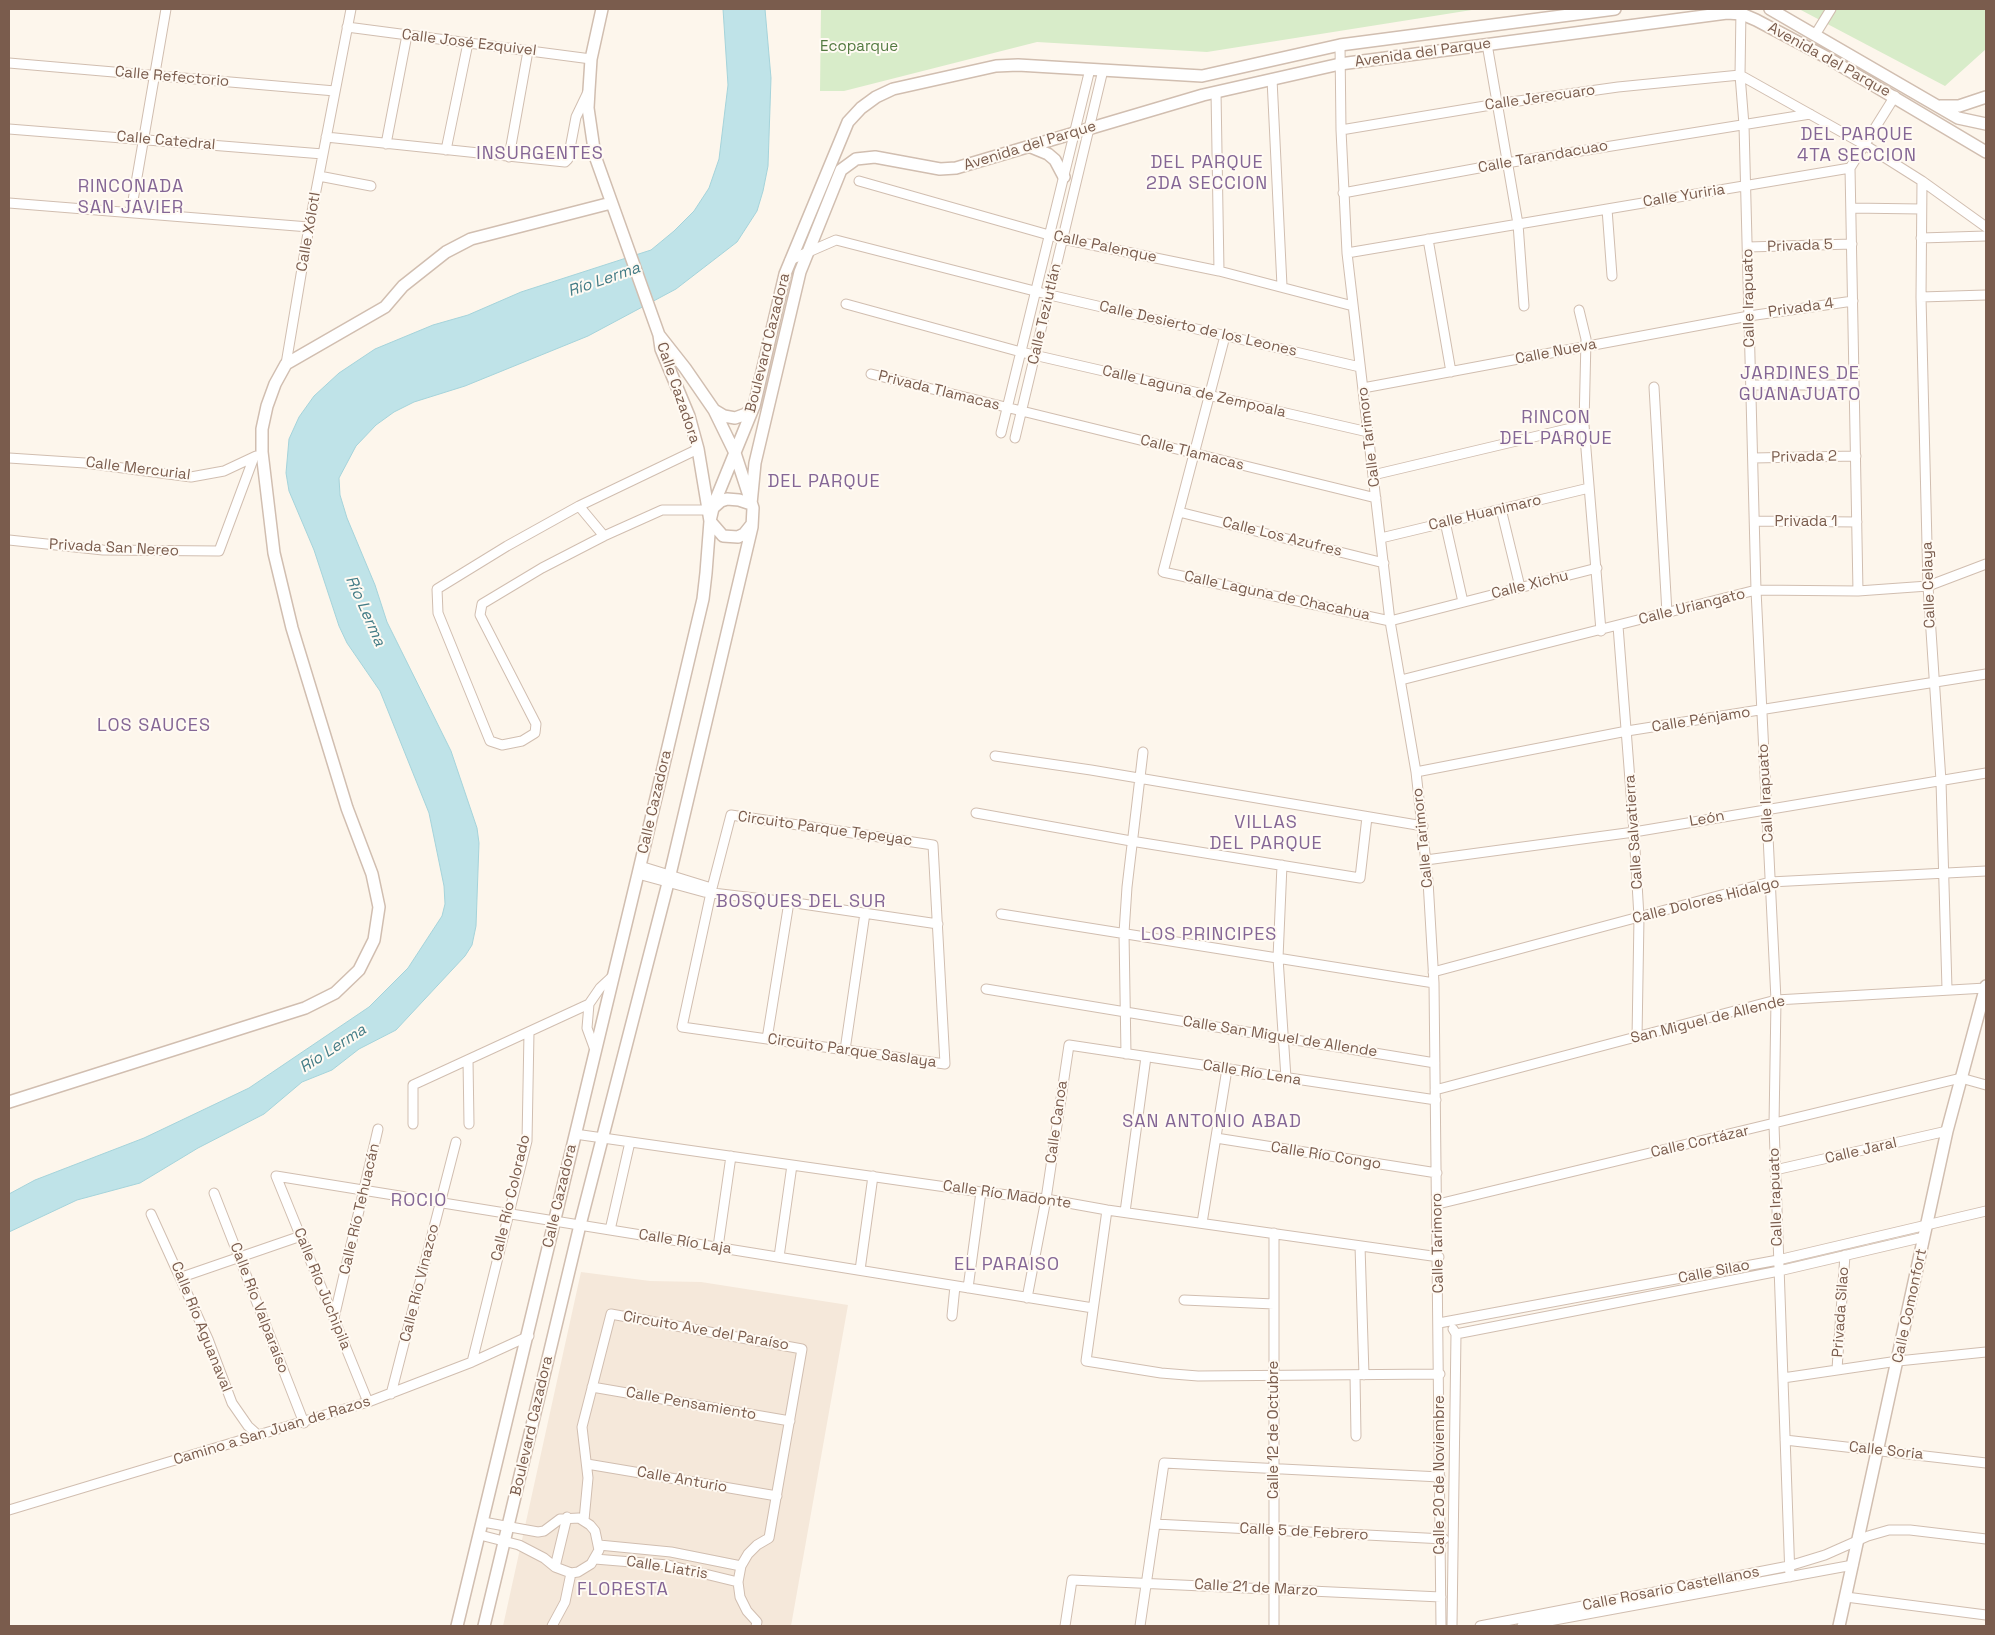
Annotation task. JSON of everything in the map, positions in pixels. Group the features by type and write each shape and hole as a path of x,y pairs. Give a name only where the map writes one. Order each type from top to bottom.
{"street":[{"path":"130,212 166,9"},
{"name":"Calle Xólotl","path":"9,1102 305,1008 335,993 359,970 374,940 378,907 372,874 347,808 292,628 274,553 258,454 267,406 275,384 286,364 318,176 351,9"},
{"path":"602,9 591,59 588,108 595,156 658,335"},
{"name":"Avenida del Parque","path":"836,167 848,122 861,108 876,97 893,89 996,66 1018,64 1202,76 1340,45 1615,9"},
{"name":"Avenida del Parque","path":"1770,9 1958,118 1986,124"},
{"path":"1815,35 1831,9"},
{"name":"Avenida del Parque","path":"836,167 866,156 940,169 956,168 1216,92 1340,64 1742,11 1895,96 1986,152"},
{"name":"Calle Irapuato","path":"1742,11 1740,75 1744,125 1748,247 1756,590 1776,1000 1775,1170 1790,1577"},
{"name":"Calle José Ezquivel","path":"347,27 591,59"},
{"path":"386,144 407,35"},
{"path":"446,150 468,43"},
{"path":"1487,44 1518,224 1524,306"},
{"name":"Calle Tarimoro","path":"1340,45 1343,193 1347,253 1390,621 1402,680 1416,772 1426,860 1434,983 1439,1323"},
{"path":"509,157 528,51"},
{"name":"Calle Refectorio","path":"9,62 335,90"},
{"name":"Calle Teziutlán","path":"1001,433 1090,69"},
{"name":"Calle Teziutlán","path":"1015,438 1104,70"},
{"path":"1740,75 1865,145 1922,181 1986,227"},
{"name":"Calle Jerecuaro","path":"1341,130 1497,104 1618,88 1740,75"},
{"path":"1272,80 1282,286"},
{"path":"326,137 565,162 568,159 576,117 589,90"},
{"path":"1216,92 1219,271"},
{"path":"1858,591 1850,168 1895,96"},
{"path":"1936,105 1960,106 1986,97"},
{"name":"Calle Tarandacuao","path":"1343,193 1506,163 1810,114"},
{"name":"Calle Catedral","path":"9,129 323,154"},
{"path":"1031,147 1048,154 1055,160 1064,177"},
{"name":"Boulevard Cazadora","path":"751,504 755,463 800,272 836,167"},
{"name":"Boulevard Cazadora","path":"710,514 754,406 785,274 790,260 836,167"},
{"name":"Calle Yuriria","path":"1347,253 1850,168"},
{"path":"318,176 371,186"},
{"name":"Calle Palenque","path":"859,181 1063,240 1219,271 1353,306"},
{"name":"Calle Celaya","path":"1922,181 1921,297 1928,586 1941,781 1947,989"},
{"path":"9,202 309,227"},
{"path":"286,364 385,307 424,268 470,239 611,203"},
{"path":"1851,208 1921,209"},
{"path":"1608,209 1612,276"},
{"path":"1921,238 1986,236"},
{"path":"1428,239 1451,372"},
{"name":"Calle Desierto de los Leones","path":"790,260 836,240 1050,295 1360,367"},
{"name":"Privada 5","path":"1748,247 1852,244"},
{"path":"1921,297 1986,295"},
{"name":"Privada 4","path":"1749,316 1853,301"},
{"name":"Calle Laguna de Zempoala","path":"846,304 1021,352 1368,432"},
{"path":"1579,310 1586,346 1584,425 1601,630"},
{"name":"Calle Nueva","path":"1363,388 1749,316"},
{"name":"Calle Cazadora","path":"580,1225 669,880 753,521 751,504 735,452 714,410 685,368 658,335"},
{"name":"Calle Cazadora","path":"529,1336 554,1221 703,599 710,514 698,449 689,416 661,349 658,335"},
{"path":"1179,512 1225,336"},
{"name":"Privada Tlamacas","path":"871,374 1007,408"},
{"path":"1751,385 1854,385"},
{"path":"1654,388 1667,613"},
{"path":"714,410 724,416 735,418 746,414 754,406"},
{"name":"Calle Tlamacas","path":"1007,408 1376,498"},
{"path":"1373,475 1584,425"},
{"path":"698,449 579,506 507,546 437,589 438,613 490,741 502,745 522,741 535,733 536,724 480,615 482,604 542,568 604,536 662,510 710,514"},
{"name":"Calle Mercurial","path":"9,458 85,463 191,477 224,471 258,454"},
{"name":"Privada San Nereo","path":"9,540 103,550 219,551 258,454"},
{"name":"Privada 2","path":"1753,458 1856,456"},
{"name":"Calle Huanimaro","path":"1381,538 1589,488"},
{"path":"710,514 721,501 727,499 751,504"},
{"path":"579,506 604,536"},
{"path":"1501,509 1520,587"},
{"name":"Calle Los Azufres","path":"1179,512 1384,563"},
{"name":"Calle Laguna de Chacahua","path":"1179,512 1164,572 1390,621"},
{"path":"710,514 717,532 730,538 744,534 753,521"},
{"path":"1445,522 1463,602"},
{"name":"Privada 1","path":"1755,522 1857,522"},
{"name":"Calle Uriangato","path":"1402,680 1756,590 1858,591 1928,586 1986,564"},
{"name":"Calle Xichu","path":"1390,621 1597,568"},
{"name":"Calle Salvatierra","path":"1618,626 1639,917 1637,1038"},
{"name":"Calle Pénjamo","path":"1416,772 1627,731 1986,674"},
{"path":"1126,1054 1124,933 1131,841 1143,752"},
{"path":"995,756 1139,778 1423,826"},
{"name":"León","path":"1426,860 1634,832 1986,773"},
{"path":"976,813 1131,841 1360,878 1368,817"},
{"name":"Circuito Parque Tepeyac","path":"714,891 731,815 934,845"},
{"name":"Circuito Parque Saslaya","path":"714,891 682,1027 946,1064 934,845"},
{"path":"1282,865 1278,958 1286,1078"},
{"path":"639,870 669,880 714,891 938,924"},
{"name":"Calle Dolores Hidalgo","path":"1433,972 1770,882 1986,871"},
{"path":"767,1039 789,902"},
{"path":"845,1050 865,913"},
{"path":"1001,914 1434,983"},
{"path":"595,1050 587,1028 589,1004 600,988 614,975"},
{"name":"San Miguel de Allende","path":"1435,1090 1776,1000 1986,987"},
{"name":"Calle Comonfort","path":"1839,1626 1879,1450 1946,1132 1961,1078 1983,1013 1986,987"},
{"name":"Calle San Miguel de Allende","path":"986,988 1435,1063"},
{"path":"414,1124 414,1085 589,1004"},
{"name":"Calle Río Colorado","path":"472,1362 527,1141 529,1032"},
{"name":"Calle Río Lena","path":"1068,1045 1436,1100"},
{"name":"Calle Canoa","path":"1027,1298 1046,1199 1068,1045"},
{"path":"1125,1212 1146,1057"},
{"path":"468,1060 469,1124"},
{"path":"1202,1223 1227,1069"},
{"path":"1961,1078 1986,1085"},
{"name":"Calle Cortázar","path":"1438,1204 1774,1125 1961,1078"},
{"name":"Calle Río Tehuacán","path":"334,1318 378,1129"},
{"name":"Calle Jaral","path":"1775,1170 1946,1132"},
{"name":"Calle Río Madonte","path":"575,1134 981,1192 1046,1199 1107,1210 1439,1257"},
{"name":"Calle Río Congo","path":"1216,1138 1437,1173"},
{"name":"Calle Río Vinazco","path":"391,1394 456,1142"},
{"path":"610,1230 630,1142"},
{"path":"718,1247 731,1156"},
{"path":"779,1257 792,1165"},
{"name":"Calle Río Laja","path":"276,1176 1093,1308"},
{"name":"Calle Río Juchipila","path":"276,1176 368,1402"},
{"path":"860,1270 873,1176"},
{"path":"968,1288 981,1192"},
{"name":"Calle Río Valparaíso","path":"214,1193 304,1423"},
{"path":"1107,1210 1086,1361 1198,1376 1440,1374"},
{"name":"Calle Silao","path":"1439,1323 1778,1260 1986,1211"},
{"name":"Calle Río Aguanaval","path":"151,1214 182,1277 232,1402 248,1426 258,1435"},
{"name":"Boulevard Cazadora","path":"484,1626 580,1225"},
{"name":"Calle 12 de Octubre","path":"1274,1234 1274,1626"},
{"path":"182,1277 301,1236"},
{"name":"Calle Silao","path":"1456,1334 1779,1271 1924,1237"},
{"path":"1356,1436 1359,1375 1360,1246"},
{"name":"Privada Silao","path":"1837,1369 1845,1255"},
{"path":"952,1316 955,1286"},
{"path":"1184,1300 1274,1304"},
{"name":"Circuito Ave del Paraíso","path":"584,1520 587,1464 582,1427 610,1314 802,1348 769,1538 753,1550 741,1566 738,1582 740,1597 746,1611 757,1622 756,1626"},
{"path":"1439,1323 1448,1324 1456,1334 1452,1626"},
{"name":"Calle 20 de Noviembre","path":"1439,1323 1441,1626"},
{"name":"Boulevard Cazadora","path":"457,1626 529,1336"},
{"name":"Camino a San Juan de Razos","path":"9,1510 258,1435 304,1423 368,1402 472,1362 529,1336"},
{"path":"1782,1378 1898,1361 1986,1352"},
{"name":"Calle Pensamiento","path":"592,1388 790,1421"},
{"name":"Calle Soria","path":"1785,1440 1986,1463"},
{"name":"Calle Anturio","path":"587,1464 777,1496"},
{"path":"1140,1626 1164,1464 1440,1477"},
{"path":"555,1568 567,1517"},
{"path":"480,1535 532,1551 555,1568 571,1573 585,1569 596,1559 599,1545 595,1530 584,1520 567,1517 538,1532 483,1522"},
{"name":"Calle 5 de Febrero","path":"1155,1524 1453,1539"},
{"name":"Calle Rosario Castellanos","path":"1480,1626 1789,1566 1825,1555 1878,1532 1899,1529 1986,1539"},
{"name":"Calle Liatris","path":"599,1545 671,1552 741,1566"},
{"name":"Calle Liatris","path":"596,1559 668,1566 738,1582"},
{"name":"Calle Rosario Castellanos","path":"1522,1626 1853,1565"},
{"path":"552,1626 564,1602 571,1573"},
{"name":"Calle 21 de Marzo","path":"1066,1626 1072,1580 1441,1597"},
{"path":"1846,1597 1986,1615"}],"shaded area":[{"path":"581,1272 650,1281 701,1282 848,1305 791,1626 503,1626"}],"green space":[{"name":"Ecoparque","path":"821,9 1478,9 1207,52 1037,42 844,91 820,91"},
{"path":"1799,9 1986,9 1986,49 1945,86"}],"water":[{"name":"Río Lerma","path":"723,9 765,9 771,78 768,166 763,191 757,211 737,242 676,289 588,336 465,386 414,402 394,412 376,425 356,446 339,478 340,495 347,518 375,585 387,622 451,751 477,828 479,843 476,926 472,945 465,956 396,1030 359,1049 332,1070 302,1082 264,1114 198,1148 140,1183 77,1200 9,1232 9,1194 35,1180 144,1138 249,1088 369,1007 408,968 442,916 445,904 444,886 429,813 380,691 347,643 339,626 314,550 289,491 286,473 289,439 299,417 314,396 339,373 375,349 433,325 468,315 521,292 651,250 674,231 694,211 709,188 719,159 728,85"}],"district":[{"name":"DEL PARQUE 4TA SECCION","path":"1857,145"},
{"name":"INSURGENTES","path":"540,154"},
{"name":"DEL PARQUE 2DA SECCION","path":"1207,173"},
{"name":"RINCONADA SAN JAVIER","path":"131,197"},
{"name":"JARDINES DE GUANAJUATO","path":"1800,384"},
{"name":"RINCON DEL PARQUE","path":"1556,428"},
{"name":"DEL PARQUE","path":"824,482"},
{"name":"LOS SAUCES","path":"154,726"},
{"name":"VILLAS DEL PARQUE","path":"1266,833"},
{"name":"BOSQUES DEL SUR","path":"801,902"},
{"name":"LOS PRINCIPES","path":"1209,935"},
{"name":"SAN ANTONIO ABAD","path":"1212,1122"},
{"name":"ROCIO","path":"419,1201"},
{"name":"EL PARAISO","path":"1007,1265"},
{"name":"FLORESTA","path":"623,1590"}]}
